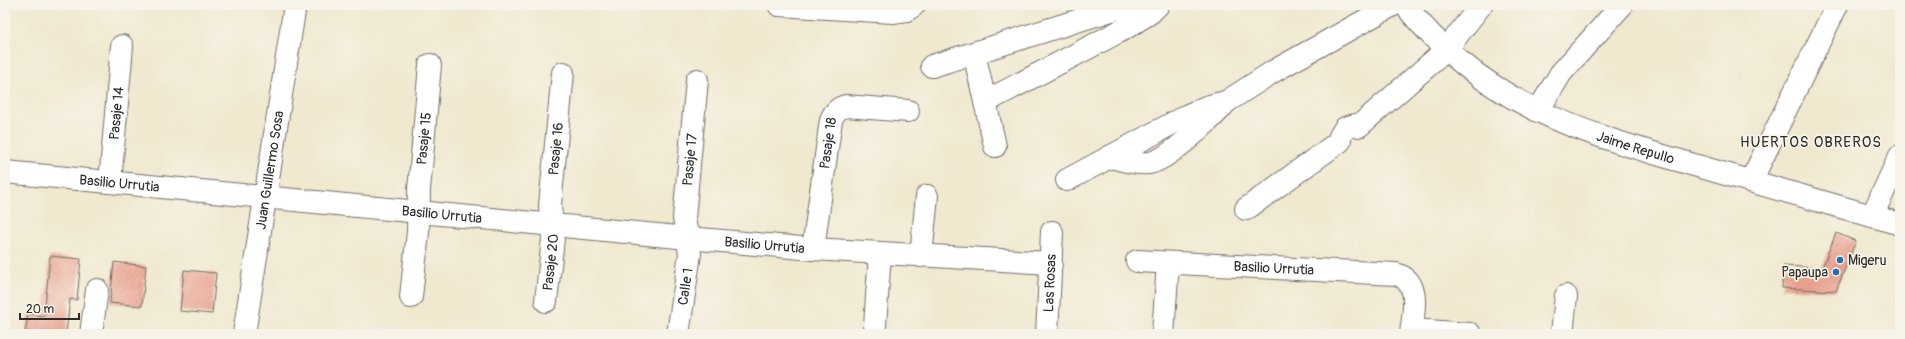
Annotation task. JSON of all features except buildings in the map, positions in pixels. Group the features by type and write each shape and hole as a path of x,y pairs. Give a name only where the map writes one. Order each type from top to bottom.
{"street":[{"name":"Juan Guillermo Sosa","path":"244,334 295,5"},
{"path":"779,5 860,11 900,12 914,5"},
{"path":"932,66 1118,8 1132,5"},
{"path":"985,102 1124,29 1150,13 1158,5"},
{"path":"1067,180 1109,157 1143,163 1158,160 1205,126 1226,102 1274,71 1393,5"},
{"name":"Jaime Repullo","path":"1406,5 1446,50 1477,75 1538,111 1599,137 1900,224"},
{"path":"1246,209 1340,141 1350,142 1354,140 1360,131 1359,126 1446,50 1480,5"},
{"path":"1538,111 1562,73 1622,5"},
{"path":"1751,181 1837,5"},
{"name":"Pasaje 14","path":"110,182 122,46"},
{"path":"974,53 994,146"},
{"name":"Pasaje 15","path":"411,297 418,232 419,190 430,65"},
{"name":"Pasaje 16","path":"552,224 550,205 563,73"},
{"name":"Pasaje 17","path":"688,238 684,218 697,80"},
{"name":"Pasaje 18","path":"813,249 834,114 839,108 846,106 908,111"},
{"path":"1872,216 1900,156"},
{"name":"Basilio Urrutia","path":"5,172 813,249 1050,263"},
{"path":"921,256 926,196"},
{"name":"Pasaje 20","path":"546,301 553,239 552,224"},
{"name":"Las Rosas","path":"1046,334 1052,232"},
{"name":"Calle 1","path":"678,334 690,254 688,238"},
{"path":"876,326 880,253"},
{"name":"Basilio Urrutia","path":"1137,261 1396,274 1408,281 1414,296 1412,332"},
{"path":"1163,334 1168,263"},
{"path":"91,334 97,290"},
{"path":"1562,334 1566,296"},
{"path":"1412,332 1470,334"}],"place":[{"name":"Migeru","path":"1840,260"},
{"name":"Papaupa","path":"1836,272"}],"district":[{"name":"HUERTOS OBREROS","path":"1811,142"}]}
